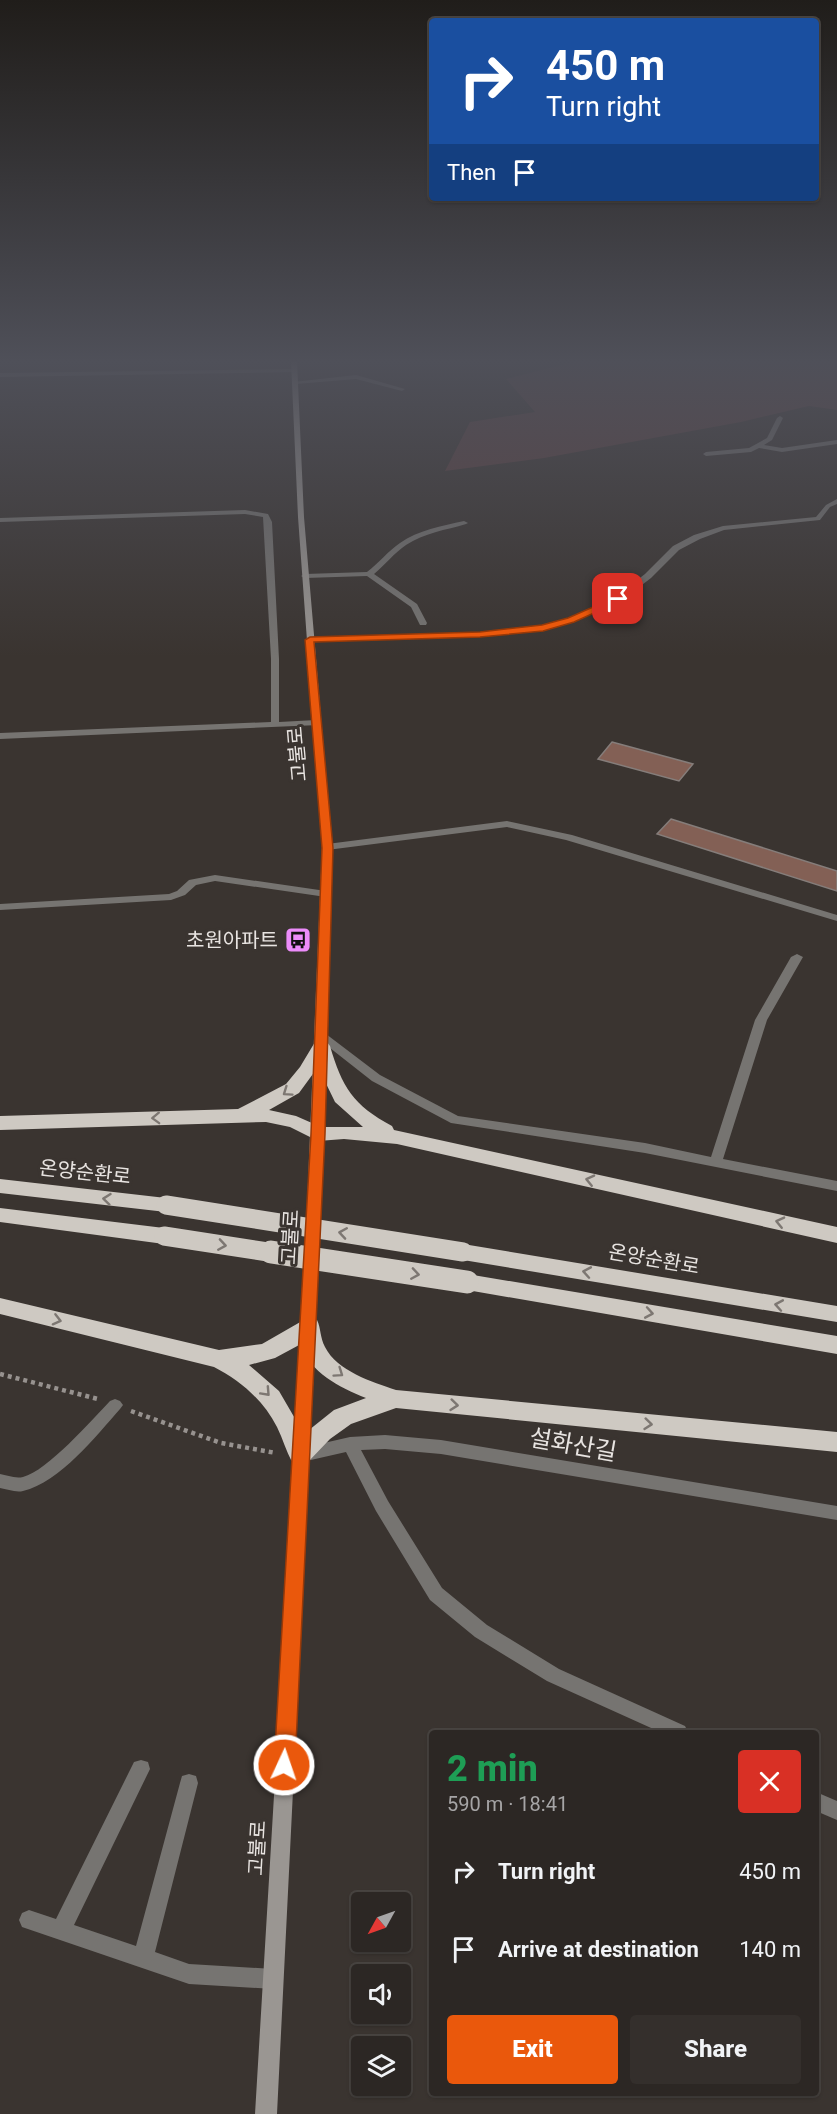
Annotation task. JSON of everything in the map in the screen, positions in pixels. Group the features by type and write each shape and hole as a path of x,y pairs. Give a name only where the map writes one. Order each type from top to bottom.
{"highway":[{"path":"215,1116 244,1112 272,1102 287,1092 308,1072 321,1042"},
{"path":"321,1042 330,1077 342,1099 363,1120 397,1137"},
{"path":"0,1123 215,1116 279,1117 303,1124 318,1134 344,1132 397,1137 837,1235"},
{"name":"온양순환로","path":"0,1186 166,1205 837,1314"},
{"path":"0,1215 164,1236 467,1282 837,1345"},
{"path":"0,1306 219,1359 238,1368 256,1382 276,1403 290,1425 300,1455"},
{"path":"219,1359 247,1358 271,1351 291,1341 309,1326 315,1349 333,1369 362,1389 396,1399 837,1442"},
{"path":"300,1455 334,1420 363,1408 396,1399"}],"main road":[{"name":"고불로","path":"266,2114 300,1455 309,1326 327,848 305,576 300,460"}],"street":[{"path":"310,640 480,634 543,628 571,620 618,599 648,576 676,548 697,537 723,528 818,519 828,506 837,501"},
{"path":"0,520 246,512 266,515 275,659 275,725"},
{"path":"305,576 369,574 408,540 464,523"},
{"path":"369,574 414,606 423,623"},
{"path":"0,736 316,723"},
{"path":"327,848 507,824 568,837 837,918"},
{"path":"0,907 171,897 181,893 193,882 214,878 326,894"},
{"path":"716,1162 761,1020 797,957"},
{"path":"321,1042 376,1078 455,1120 645,1148 837,1186"},
{"path":"0,1481 23,1485 44,1473 115,1405"},
{"name":"설화산길","path":"300,1455 350,1444 385,1442 441,1447 837,1513"},
{"path":"350,1444 382,1506 436,1594 481,1632 553,1675 675,1730"},
{"path":"62,1931 141,1769"},
{"path":"143,1959 189,1783"},
{"path":"819,1802 837,1811"},
{"path":"29,1920 189,1974 273,1979"}],"path":[{"path":"0,1374 94,1397 179,1429 258,1452 300,1455"}],"shaded area":[{"path":"451,460 531,460 445,471"}],"building":[{"path":"612,742 693,764 679,781 598,759"},
{"path":"671,819 837,871 837,891 657,834"}],"place":[{"name":"초원아파트","path":"298,940"}],"route":[{"path":"284,1765 309,1326 327,848 310,640 480,634 543,628 571,620 618,599"}]}
